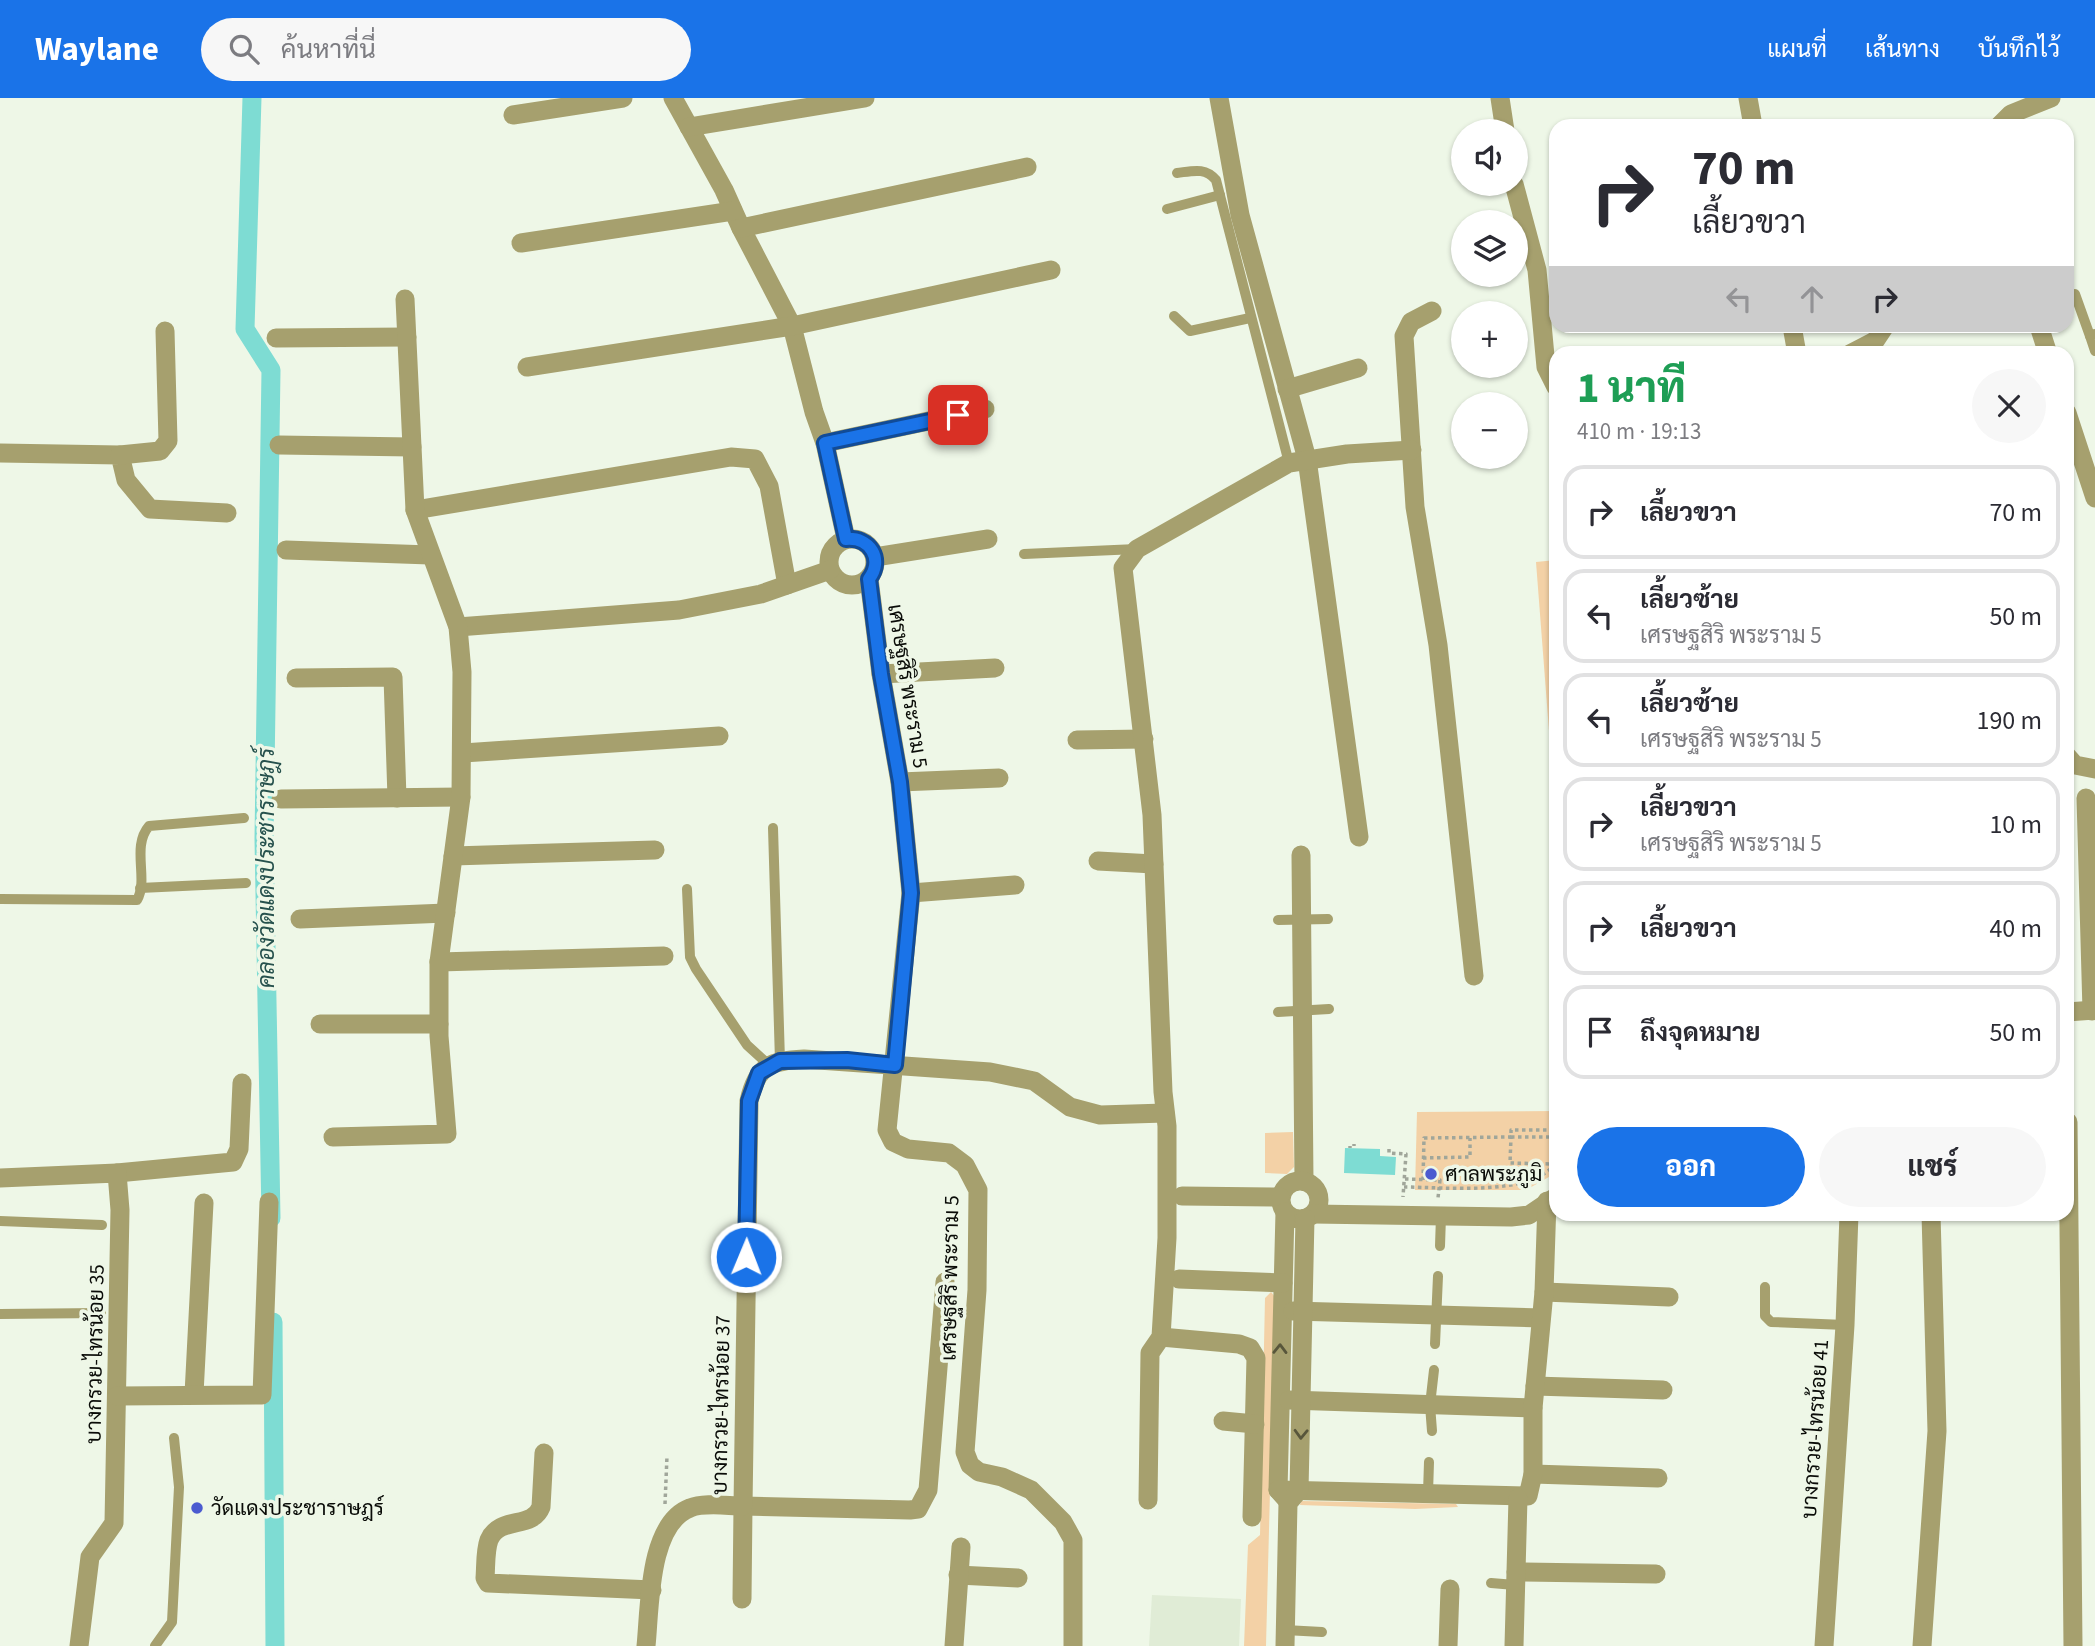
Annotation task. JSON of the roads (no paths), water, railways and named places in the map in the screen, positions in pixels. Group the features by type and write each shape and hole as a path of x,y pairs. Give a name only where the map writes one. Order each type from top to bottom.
{"street":[{"path":"513,114 623,98"},
{"path":"674,98 792,326 814,412 825,443 846,539"},
{"path":"689,127 864,98"},
{"path":"1219,98 1240,215 1287,389 1359,837"},
{"path":"1500,98 1503,119"},
{"path":"1748,98 1752,119"},
{"path":"2006,119 2011,114 2051,98"},
{"path":"521,243 737,219 1027,167"},
{"path":"1517,196 1537,270 1546,367 1549,373"},
{"path":"527,367 792,326 1051,270"},
{"path":"333,1138 447,1134 439,1024 439,962 461,797 463,753 458,627 429,555 415,510 405,299"},
{"path":"1432,311 1411,322 1404,336 1415,507 1438,645 1474,976"},
{"path":"0,453 120,455 160,451 168,441 165,331"},
{"path":"1865,346 1875,341 1880,333"},
{"path":"276,338 407,337"},
{"path":"1287,389 1358,368"},
{"path":"825,443 985,409"},
{"path":"2074,434 2095,498"},
{"path":"278,445 412,447"},
{"path":"1148,1500 1150,1353 1161,1337 1167,1238 1165,1113 1154,864 1144,739 1123,574 1126,561 1137,550 1298,461 1412,450"},
{"path":"120,455 126,480 150,509 227,513"},
{"path":"415,510 731,457 755,459 769,486 787,585"},
{"path":"458,627 679,610 761,594 830,570 830,555 846,539 854,538 868,544 875,557 988,538"},
{"path":"286,550 429,555"},
{"name":"เศรษฐสิริ พระราม 5","path":"875,557 869,579 881,674 900,782 911,893 887,1130 892,1142 908,1149 949,1153 965,1165 978,1190 977,1290 965,1452 970,1465 979,1472 1002,1477 1031,1490 1063,1522 1073,1540 1073,1646"},
{"name":"เศรษฐสิริ พระราม 5","path":"830,570 840,582 847,585 855,585 869,579"},
{"path":"881,674 995,668"},
{"path":"296,678 393,677 397,798"},
{"path":"463,753 719,736"},
{"path":"1077,740 1144,739"},
{"path":"2074,764 2095,769"},
{"path":"900,782 999,778"},
{"path":"281,799 461,797"},
{"path":"2074,1012 2093,1011 2086,798"},
{"path":"453,856 655,850"},
{"path":"1301,855 1304,1181"},
{"path":"1098,862 1154,864"},
{"path":"911,893 1015,885"},
{"path":"300,919 446,914"},
{"path":"439,962 664,956"},
{"path":"320,1024 439,1024"},
{"path":"774,1063 847,1060 990,1072 1034,1081 1070,1107 1100,1115 1165,1113"},
{"name":"บางกรวย-ไทรน้อย 37","path":"652,1590 664,1530 677,1516 691,1507 743,1506 749,1101 752,1085 774,1063"},
{"path":"0,1179 233,1162 238,1157 242,1083"},
{"name":"บางกรวย-ไทรน้อย 35","path":"79,1646 90,1557 114,1523 117,1172"},
{"path":"1285,1638 1289,1494 1303,1401 1309,1216 1319,1197 1314,1186 1304,1181 1288,1184 1283,1205 1280,1400 1289,1494"},
{"path":"1182,1196 1283,1205 1294,1218 1527,1216 1549,1200"},
{"path":"117,1396 262,1395 269,1202"},
{"path":"194,1394 204,1203"},
{"path":"1289,1494 1428,1493 1518,1498 1530,1493 1533,1475 1533,1408 1549,1221"},
{"name":"บางกรวย-ไทรน้อย 41","path":"1824,1646 1845,1325 1849,1221"},
{"path":"1922,1646 1937,1431 1931,1221"},
{"path":"2069,1221 2073,1646"},
{"path":"1179,1279 1283,1283"},
{"path":"742,1599 743,1506 918,1509 928,1490 945,1282"},
{"path":"1544,1292 1669,1297"},
{"path":"1281,1311 1541,1318"},
{"path":"1161,1337 1250,1348 1256,1358 1252,1517"},
{"path":"1535,1386 1663,1390"},
{"path":"1280,1400 1533,1408"},
{"path":"1223,1421 1255,1424"},
{"path":"544,1453 541,1507 532,1519 508,1522 492,1535 488,1542 488,1583 652,1590 646,1646"},
{"path":"1533,1475 1658,1478"},
{"path":"1514,1646 1518,1498"},
{"path":"954,1646 961,1547"},
{"path":"1516,1578 1656,1574"},
{"path":"958,1575 1018,1578"},
{"path":"1448,1646 1450,1589"}],"lane":[{"path":"1177,173 1209,172 1216,180 1250,318 1298,461"},
{"path":"1167,209 1220,195"},
{"path":"2075,294 2092,335 2095,351"},
{"path":"1174,316 1190,331 1250,318"},
{"path":"1024,554 1137,550"},
{"path":"0,899 137,900 140,888 140,849 144,832 149,826 244,818"},
{"path":"773,828 774,1063"},
{"path":"140,888 246,883"},
{"path":"687,889 690,957 696,969 747,1045 774,1063"},
{"path":"1278,920 1328,919"},
{"path":"1278,1012 1329,1009"},
{"path":"1440,1246 1441,1216"},
{"path":"0,1221 102,1225"},
{"path":"1435,1344 1438,1276"},
{"path":"1765,1287 1765,1316 1771,1322 1845,1325"},
{"path":"0,1314 101,1312"},
{"path":"1433,1431 1430,1405 1434,1370"},
{"path":"155,1646 172,1622 179,1487 174,1438"},
{"path":"1428,1493 1429,1462"},
{"path":"1491,1583 1516,1578"},
{"path":"1285,1638 1322,1632"}],"water":[{"path":"1345,1148 1380,1149 1380,1156 1396,1157 1395,1175 1344,1173"}],"waterway":[{"name":"คลองวัดแดงประชาราษฎร์","path":"252,98 245,329 271,370 264,839 271,1218"},
{"name":"คลองวัดแดงประชาราษฎร์","path":"273,1322 275,1646"}],"place":[{"name":"ศาลพระภูมิ","path":"1431,1174"},
{"name":"วัดแดงประชาราษฎร์","path":"197,1508"}]}
